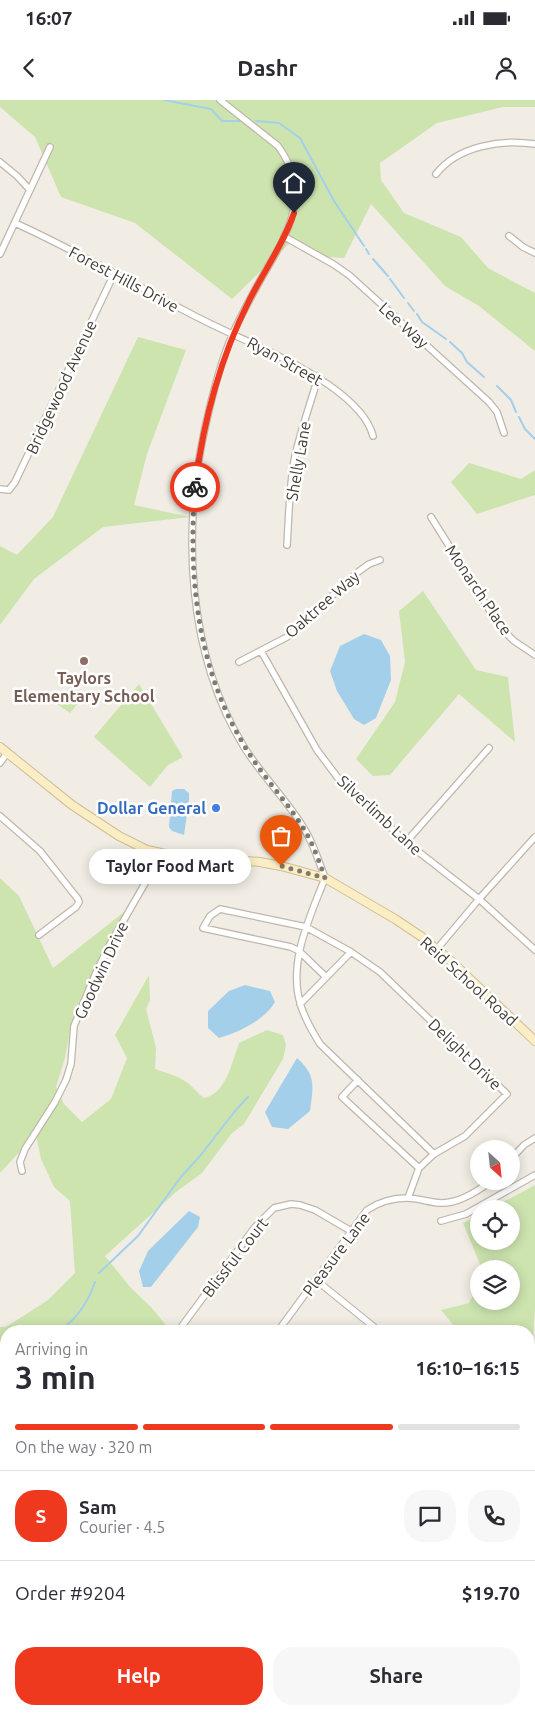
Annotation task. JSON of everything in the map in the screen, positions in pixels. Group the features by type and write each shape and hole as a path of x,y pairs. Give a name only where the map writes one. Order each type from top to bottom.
{"street":[{"path":"220,100 272,140 288,162 294,179 296,200 294,213 285,238 249,300 233,334 221,366 205,427 195,488 192,564 199,624 214,681 234,728 257,766 305,830 325,878 299,951 296,982 300,1004 308,1023 320,1044 434,1154"},
{"path":"436,174 447,162 471,150 507,143 535,144"},
{"path":"0,254 50,147"},
{"path":"0,162 30,190"},
{"name":"Forest Hills Drive","path":"15,223 233,334"},
{"path":"509,236 523,247 535,253"},
{"name":"Lee Way","path":"285,238 333,264 349,275 489,402 496,412 504,433"},
{"name":"Bridgewood Avenue","path":"0,489 9,490 15,482 114,274"},
{"name":"Ryan Street","path":"233,334 278,355 318,378 336,391 362,414 373,436"},
{"name":"Shelly Lane","path":"287,545 295,458 318,378"},
{"name":"Monarch Place","path":"430,517 500,627 514,641 535,655"},
{"name":"Oaktree Way","path":"239,662 287,637 358,572 369,564 380,560"},
{"name":"Silverlimb Lane","path":"261,651 317,750 338,778 406,842 479,899 535,950"},
{"name":"Reid School Road","path":"0,747 70,804 106,828 138,846 160,853 260,862 325,878 395,918 437,949 535,1041"},
{"path":"406,842 489,748"},
{"path":"0,763 7,753"},
{"path":"0,816 40,852 79,902 76,907 39,935"},
{"path":"437,949 535,837"},
{"name":"Goodwin Drive","path":"22,1171 20,1162 25,1149 55,1102 68,1075 71,1064 74,1026 95,975 160,853"},
{"name":"Delight Drive","path":"299,951 291,947 203,928 210,916 220,908 306,927 351,952 380,972 507,1094 464,1136 434,1154 419,1168 408,1198"},
{"path":"299,951 326,976"},
{"path":"300,1004 351,952"},
{"path":"358,1080 342,1097 419,1168"},
{"path":"520,1149 535,1138"},
{"path":"441,1221 466,1214 535,1175"},
{"name":"Pleasure Lane","path":"282,1325 367,1210 380,1202 408,1198 442,1203 453,1202 477,1190"},
{"name":"Blissful Court","path":"183,1325 255,1227 274,1208 291,1204 300,1205 315,1210 351,1231"},
{"path":"316,1280 372,1325"}],"green space":[{"path":"0,100 535,100 535,107 503,107 437,123 380,163 381,180 404,213 461,237 488,268 535,293 535,351 479,306 445,286 371,204 344,258 311,256 290,243 232,299 135,223 61,197 35,137 0,107"},
{"path":"138,337 186,350 147,454 134,505 190,517 103,527 34,579 0,625 0,546 17,555 53,517"},
{"path":"469,463 521,479 535,470 535,495 477,514 451,482"},
{"path":"423,591 476,670 508,677 515,742 459,694 390,775 373,776 356,759 395,702 405,662 399,611"},
{"path":"139,684 183,757 168,765 150,787 94,737"},
{"path":"70,687 83,697 70,713 57,704"},
{"path":"0,878 19,896 53,968 124,912 71,1026 65,1058 56,1087 64,1104 82,1122 111,1099 127,1058 115,1035 149,975 150,1000 146,1009 156,1048 155,1069 181,1079 204,1098 212,1095 223,1084 231,1068 239,1043 267,1030 283,1035 286,1045 283,1059 244,1124 232,1133 202,1173 176,1192 105,1256 131,1288 166,1325 9,1325 48,1300 75,1273 70,1201 54,1187 41,1159 36,1134 0,1173"},
{"path":"535,1185 534,1325 453,1325 441,1310 469,1303 470,1301 470,1310 520,1310 520,1260 478,1260 474,1250 520,1250 520,1200 507,1200"},
{"path":"470,1220 470,1240 463,1223"}],"water":[{"path":"364,634 381,640 390,656 391,680 376,718 364,725 354,719 337,691 330,671 340,646"},
{"path":"184,789 189,793 184,835 172,831 169,827 172,791"},
{"path":"245,985 270,991 275,1002 258,1020 219,1038 208,1028 208,1011 229,991"},
{"path":"297,1058 311,1076 310,1111 288,1129 272,1127 265,1112"},
{"path":"189,1211 200,1217 198,1227 151,1287 143,1287 139,1271 148,1251"}],"waterway":[{"path":"164,100 211,109 222,121 244,121"},
{"path":"256,121 279,123 300,138 334,201 364,246"},
{"path":"366,249 369,254"},
{"path":"373,259 388,276"},
{"path":"390,279 404,298"},
{"path":"408,303 414,311"},
{"path":"417,314 422,322 446,339"},
{"path":"450,342 462,353 467,362 484,377"},
{"path":"497,386 511,400 516,412"},
{"path":"519,417 525,429 535,439"},
{"path":"99,1273 138,1236 180,1178 248,1097"},
{"path":"66,1325 81,1310 95,1282"}],"way so far":[{"path":"195,487 192,535 193,581 199,624 214,681 244,747 305,830 325,878 281,866"}],"place":[{"name":"Taylors Elementary School","path":"84,661"},
{"name":"Dollar General","path":"216,808"},
{"name":"Taylor Food Mart","path":"281,866"}],"route":[{"path":"195,487 205,427 228,346 249,300 281,244 294,213"}]}
